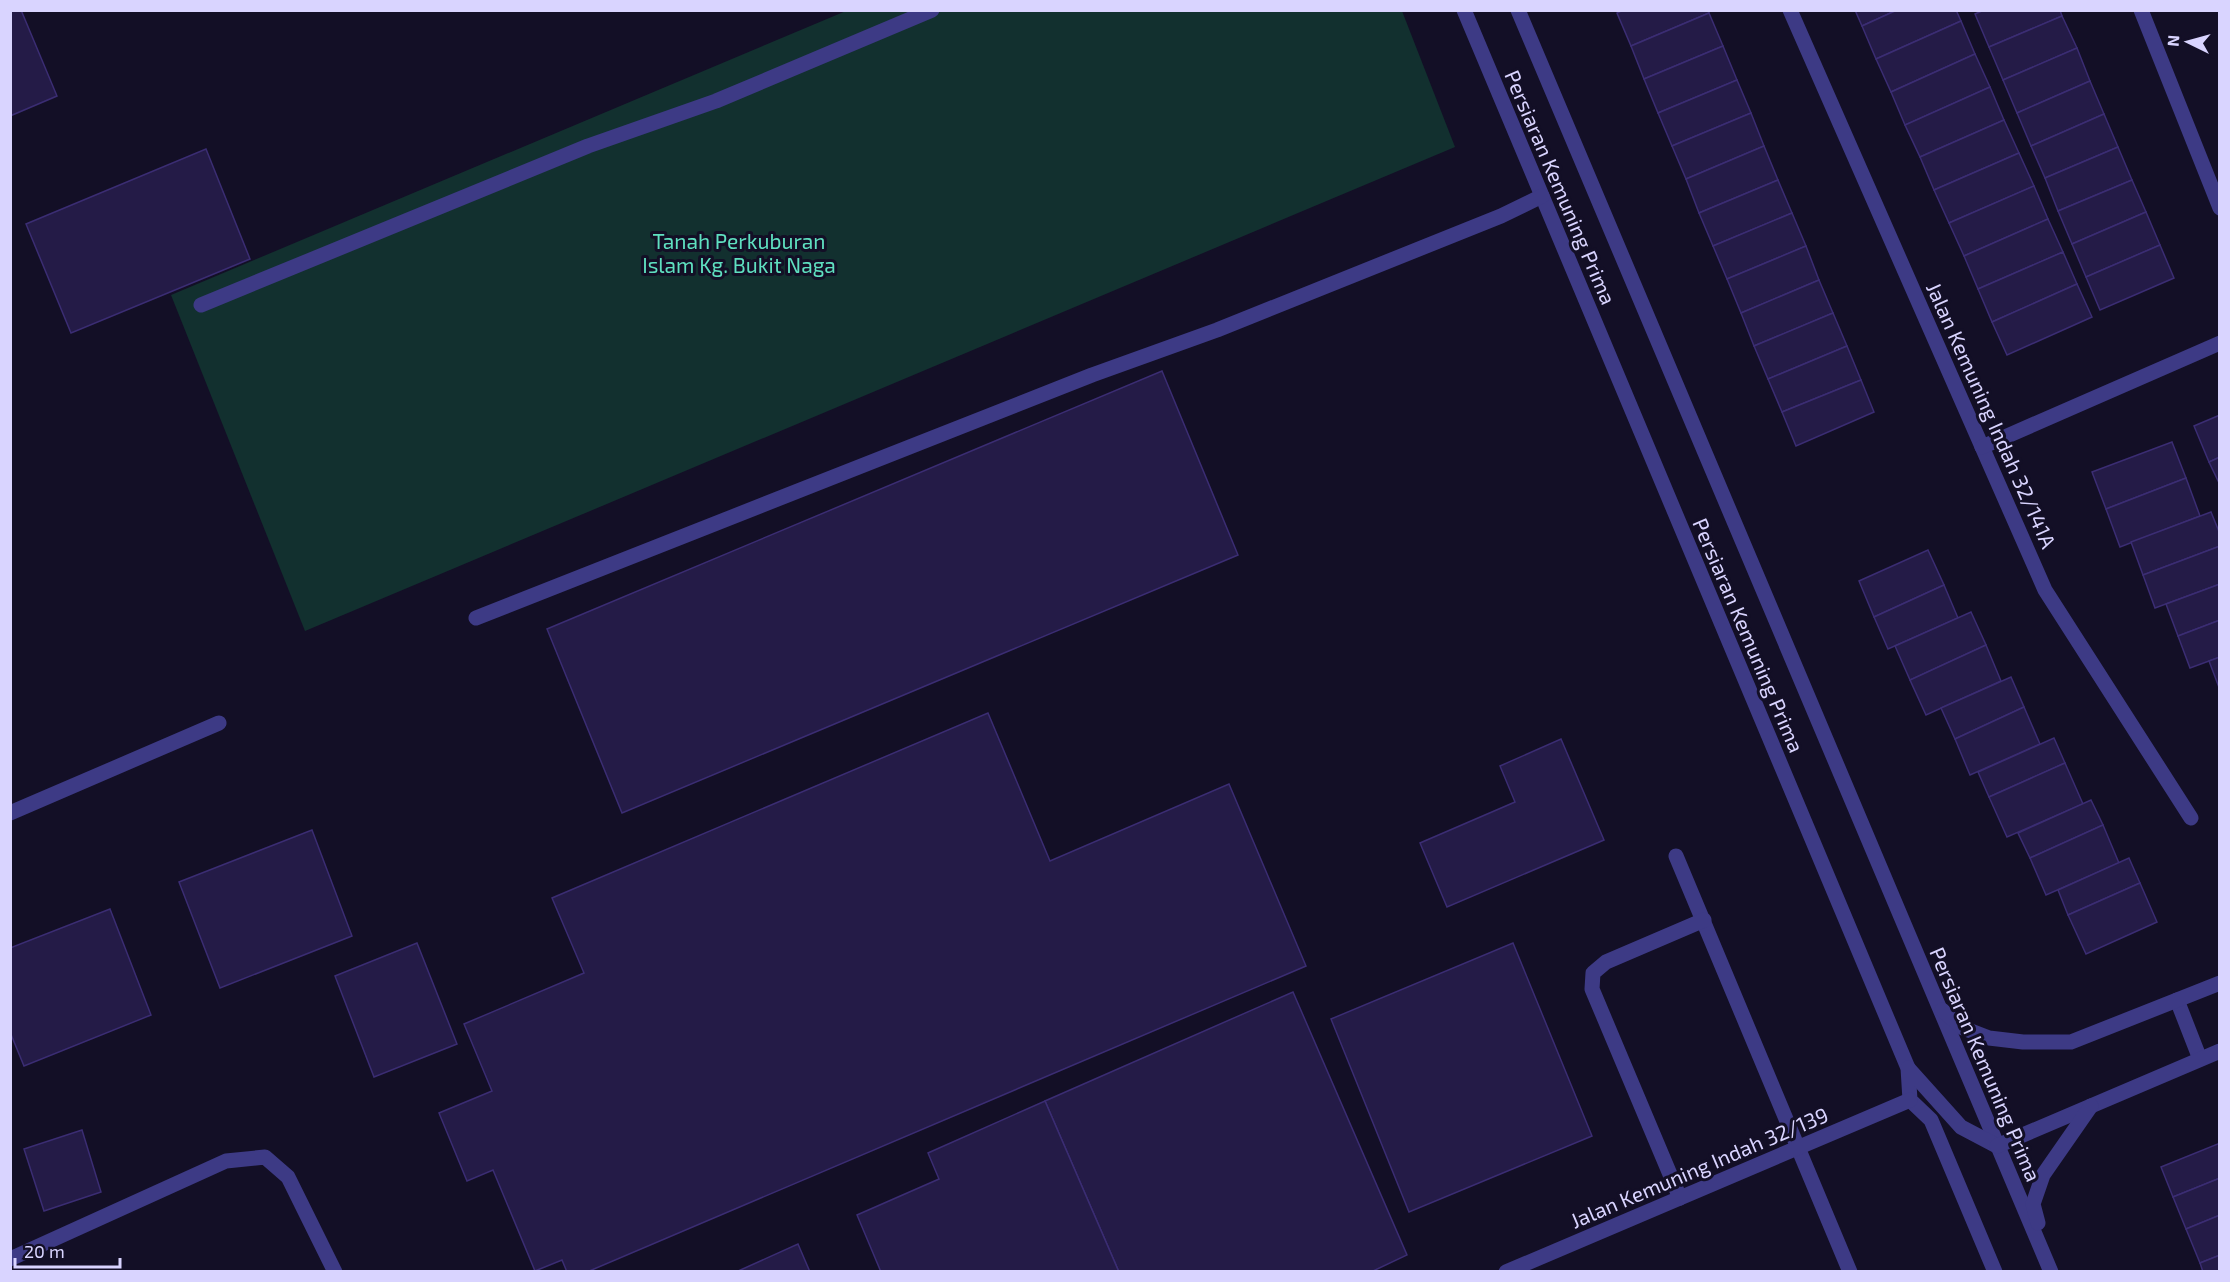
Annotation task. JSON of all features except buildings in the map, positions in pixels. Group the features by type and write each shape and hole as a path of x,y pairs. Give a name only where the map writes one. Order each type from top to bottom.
{"street":[{"path":"201,305 588,146 716,101 932,10"},
{"name":"Persiaran Kemuning Prima","path":"1464,10 1908,1068 1910,1100"},
{"name":"Persiaran Kemuning Prima","path":"1518,10 2049,1267"},
{"name":"Jalan Kemuning Indah 32/141A","path":"1790,10 2046,590 2191,818"},
{"path":"2141,10 2220,208"},
{"path":"476,618 1092,375 1217,330 1501,216 1542,196"},
{"path":"1982,447 2220,343"},
{"path":"10,813 219,723"},
{"path":"1676,856 1850,1272"},
{"path":"1680,1198 1592,988 1593,973 1606,962 1704,920"},
{"path":"1916,953 1942,1010 1963,1028 2000,1039 2071,1042 2220,983"},
{"path":"2177,1000 2200,1059"},
{"path":"1908,1068 1960,1127 1997,1146 2220,1051"},
{"path":"1910,1100 1931,1120 1995,1272"},
{"name":"Jalan Kemuning Indah 32/139","path":"1506,1272 1910,1100"},
{"path":"2049,1267 2033,1204 2043,1175 2091,1106"},
{"path":"10,1259 226,1161 265,1157 288,1178 334,1272"}],"green space":[{"name":"Tanah Perkuburan Islam Kg. Bukit Naga","path":"846,11 1402,11 1455,147 305,631 171,295"}]}
